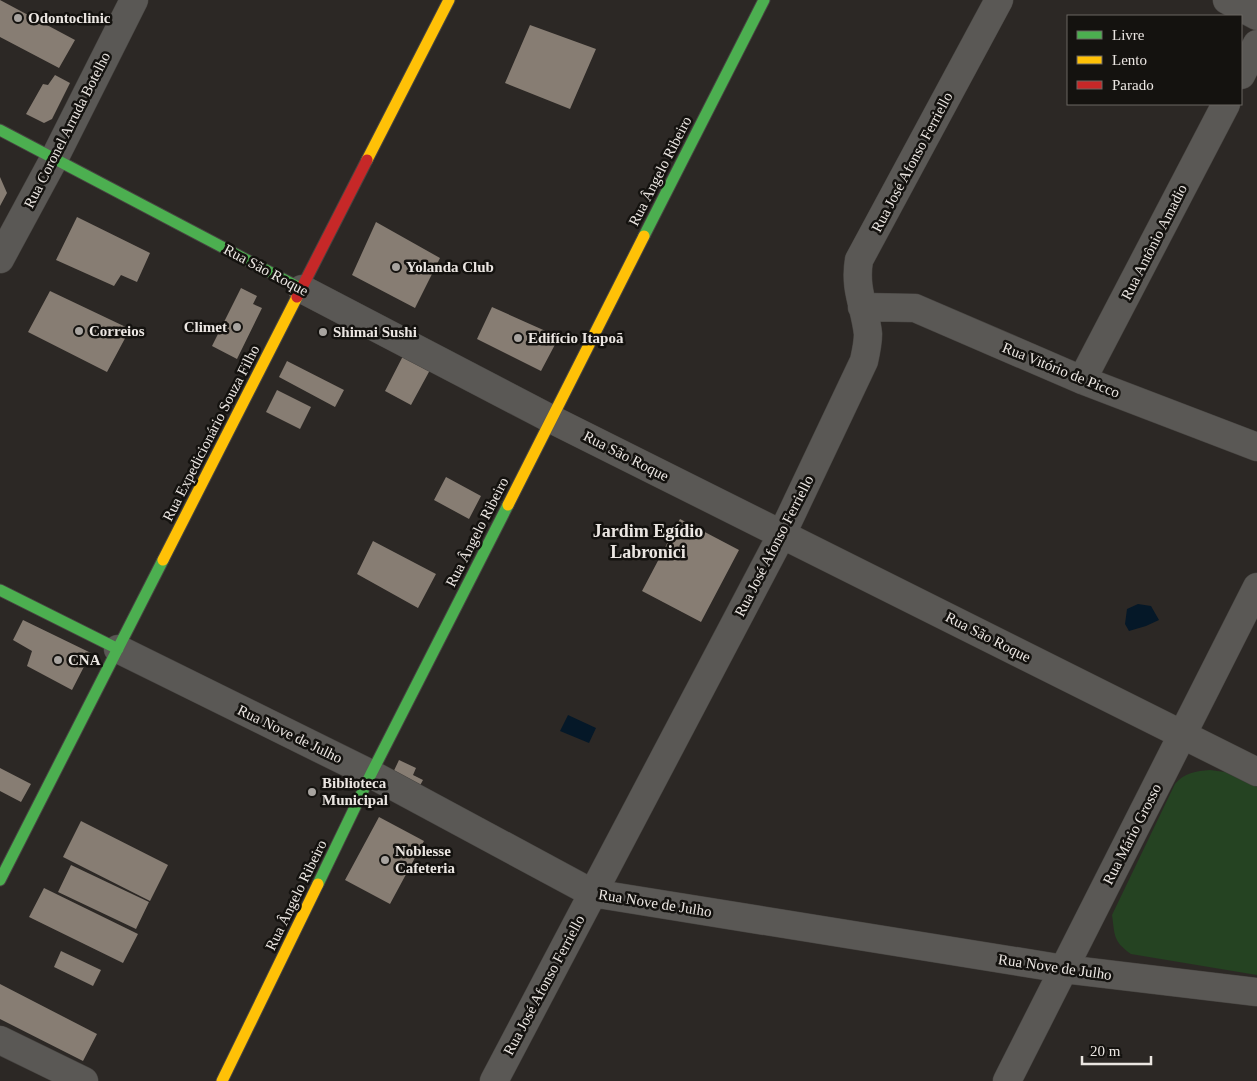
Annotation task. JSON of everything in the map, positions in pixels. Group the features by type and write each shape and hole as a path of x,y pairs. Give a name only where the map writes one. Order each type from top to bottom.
{"main road":[{"name":"Rua Expedicionário Souza Filho","path":"0,880 449,0"},
{"name":"Rua Ângelo Ribeiro","path":"222,1081 371,774 764,0"},
{"name":"Rua São Roque","path":"0,130 302,288"},
{"name":"Rua Nove de Julho","path":"0,590 118,649"}],"street":[{"name":"Rua Coronel Arruda Botelho","path":"0,259 54,159 134,0"},
{"name":"Rua José Afonso Ferriello","path":"494,1081 782,534 864,361 868,334 857,282 859,260 999,0"},
{"path":"1226,0 1257,16"},
{"path":"1242,73 1257,44"},
{"name":"Rua Antônio Amadio","path":"1082,380 1225,105"},
{"name":"Rua São Roque","path":"302,288 551,419 1257,772"},
{"name":"Rua Vitório de Picco","path":"862,307 915,308 1082,380 1257,447"},
{"name":"Rua Mário Grosso","path":"1007,1081 1257,587"},
{"name":"Rua Nove de Julho","path":"118,649 371,774 592,893 1064,969 1257,992"},
{"path":"0,1040 84,1081"}],"green space":[{"path":"1210,770 1225,772 1257,787 1257,975 1131,954 1121,945 1115,933 1112,915 1175,784 1182,777 1191,773"}],"water":[{"path":"1138,604 1151,606 1159,620 1129,631 1125,624 1127,609"},
{"path":"568,715 596,728 589,743 560,731"}],"building":[{"name":"Odontoclinic","path":"0,0 75,40 59,68 0,37"},
{"path":"530,25 596,49 570,109 505,83"},
{"path":"55,75 70,83 52,119 44,123 26,114 43,84 48,85"},
{"path":"0,177 7,193 0,206"},
{"path":"77,217 150,253 137,282 121,275 114,286 56,260"},
{"name":"Yolanda Club","path":"376,222 440,258 415,308 352,275"},
{"name":"Climet","path":"241,288 257,296 253,304 262,308 237,359 212,346"},
{"name":"Correios","path":"50,291 130,329 107,372 28,332"},
{"name":"Edifício Itapoã","path":"492,307 559,337 541,371 477,339"},
{"path":"403,356 430,370 411,405 385,391"},
{"path":"287,361 344,390 335,407 279,377"},
{"path":"277,390 311,407 300,429 266,412"},
{"path":"446,477 481,496 469,519 434,500"},
{"path":"680,519 739,550 701,622 642,591"},
{"path":"373,541 436,574 418,608 357,574"},
{"name":"CNA","path":"23,620 91,653 72,690 27,666 32,651 13,640"},
{"path":"399,760 416,768 413,775 423,780 417,791 390,779"},
{"path":"0,768 31,784 21,802 0,791"},
{"name":"Noblesse Cafeteria","path":"379,817 424,841 390,904 345,880"},
{"path":"81,821 168,865 150,901 63,857"},
{"path":"71,865 149,902 136,929 58,892"},
{"path":"44,888 138,934 123,963 29,917"},
{"path":"61,951 101,970 93,986 54,967"},
{"path":"0,984 97,1034 83,1061 0,1019"}],"traffic: fast":[{"path":"644,236 764,0"},
{"path":"0,130 302,289"},
{"path":"318,884 371,774 508,505"},
{"path":"0,880 163,560"},
{"path":"0,590 118,649"}],"traffic: slow":[{"path":"367,160 449,0"},
{"path":"508,505 644,236"},
{"path":"163,560 297,297"},
{"path":"222,1081 318,884"}],"traffic: jam":[{"path":"297,297 367,160"}],"place":[{"name":"Odontoclinic","path":"18,18"},
{"name":"Yolanda Club","path":"396,267"},
{"name":"Climet","path":"237,327"},
{"name":"Correios","path":"79,331"},
{"name":"Shimai Sushi","path":"323,332"},
{"name":"Edifício Itapoã","path":"518,338"},
{"name":"CNA","path":"58,660"},
{"name":"Biblioteca Municipal","path":"312,792"},
{"name":"Noblesse Cafeteria","path":"385,860"}],"district":[{"name":"Jardim Egídio Labronici","path":"648,541"}]}
